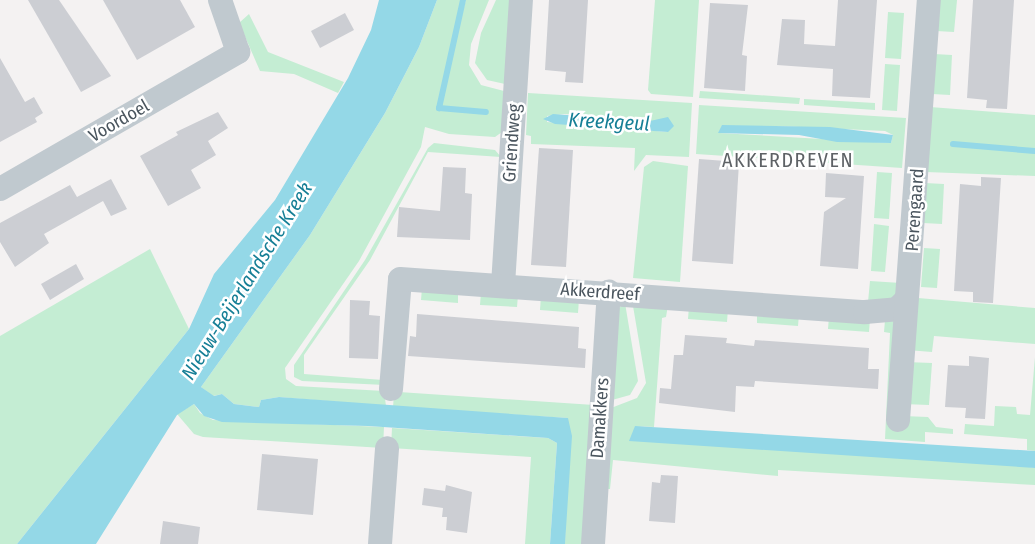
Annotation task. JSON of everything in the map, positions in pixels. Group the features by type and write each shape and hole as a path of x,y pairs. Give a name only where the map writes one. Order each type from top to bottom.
{"street":[{"name":"Voordoel","path":"0,189 238,52 220,0"},
{"name":"Griendweg","path":"503,285 521,0"},
{"name":"Perengaard","path":"898,420 928,0"},
{"name":"Akkerdreef","path":"391,389 400,279 609,292 865,312 897,309 906,300"},
{"name":"Damakkers","path":"593,544 609,292"},
{"path":"380,544 387,448"}],"green space":[{"path":"437,0 461,0 442,86 466,0 489,0 471,44 469,65 481,85 504,91 502,132 495,137 449,134 425,127 421,147 359,261 285,368 286,379 296,386 384,391 386,406 279,397 261,400 259,407 234,404 222,394 213,396 201,387 310,235 385,113 419,47"},
{"path":"496,0 511,0 505,84 487,80 475,63 481,33"},
{"path":"655,0 699,0 693,97 651,94 648,90"},
{"path":"938,0 957,0 954,32 936,31"},
{"path":"888,12 904,13 901,59 885,58"},
{"path":"249,14 268,52 344,82 338,93 294,74 260,71 239,23"},
{"path":"934,54 952,55 950,95 932,94"},
{"path":"885,64 900,65 897,111 882,110"},
{"path":"700,91 800,98 799,104 699,98"},
{"path":"528,93 692,103 689,157 646,155 634,171 635,148 531,144 531,136 526,135","holes":["564,114 650,121 668,132 547,122 547,116"]},
{"path":"804,99 875,103 875,110 804,105"},
{"path":"699,105 906,118 902,168 696,154","holes":["779,126 885,131 893,135 891,143 719,133"]},
{"path":"930,107 1035,115 1035,176 926,172"},
{"path":"434,143 495,150 501,157 428,152 370,260 304,355 304,374 383,380 385,385 302,381 294,377 294,365 365,260 428,148"},
{"path":"653,161 688,166 680,282 633,278 644,167"},
{"path":"877,172 892,173 889,219 874,218"},
{"path":"925,183 944,184 942,224 923,223"},
{"path":"874,224 889,226 885,272 871,271"},
{"path":"924,248 940,249 937,288 921,287"},
{"path":"150,249 189,329 17,544 0,544 0,336"},
{"path":"870,281 901,283 894,299 868,302"},
{"path":"422,288 458,291 458,303 421,300"},
{"path":"481,292 518,295 517,307 480,305"},
{"path":"541,296 579,299 578,313 540,310"},
{"path":"918,298 1035,308 1035,344 934,336 932,352 907,350"},
{"path":"625,303 638,381 630,395 612,400 619,308"},
{"path":"668,305 666,317 662,318 654,427 635,426 1017,465 1035,468 1035,485 778,470 778,476 613,460 610,489 606,489 611,408 637,398 646,383 633,306"},
{"path":"689,306 728,309 727,322 688,319"},
{"path":"757,311 799,314 798,326 757,323"},
{"path":"829,316 870,318 869,332 828,329"},
{"path":"885,320 902,321 903,416 928,417 936,427 953,429 953,434 925,432 925,442 885,439 890,333 884,332"},
{"path":"1035,357 1035,451 1027,450 1027,439 964,434 965,424 994,426 995,406 1016,407 1017,414 1030,415"},
{"path":"906,362 932,363 929,405 903,404"},
{"path":"399,392 594,405 584,544 565,544 568,418 393,407 394,394"},
{"path":"194,404 200,413 213,420 384,427 383,448 203,437 194,434 177,414"},
{"path":"392,428 548,438 557,443 550,544 525,544 531,457 391,448"}],"water":[{"name":"Nieuw-Beijerlandsche Kreek","path":"379,0 437,0 419,47 385,113 310,235 201,387 214,396 222,394 234,404 259,407 261,400 279,397 568,418 572,436 565,544 550,544 557,443 548,438 368,426 222,422 204,416 194,404 177,415 96,544 17,544 189,329 214,274 275,200 348,78 371,30"},
{"name":"Kreekgeul","path":"553,114 650,121 668,117 674,126 668,132 555,124 543,119"},
{"path":"722,125 830,127 893,135 891,143 837,142 799,135 718,133"},
{"path":"635,426 1035,451 1035,468 629,441"}],"building":[{"path":"28,0 59,0 111,76 81,92"},
{"path":"103,0 180,0 195,27 137,60"},
{"path":"549,0 588,0 583,83 565,82 566,72 545,70"},
{"path":"838,0 877,0 870,98 832,96 833,69 777,65 782,19 805,20 804,44 835,46"},
{"path":"973,0 1014,0 1007,109 986,108 987,100 967,98"},
{"path":"710,3 748,5 742,55 747,56 745,91 704,88"},
{"path":"345,13 354,30 320,48 311,31"},
{"path":"0,58 25,102 34,97 43,113 35,118 37,122 0,142"},
{"path":"218,112 228,128 208,141 216,155 191,170 201,188 168,206 140,156 178,135 176,132"},
{"path":"539,148 573,150 566,267 531,265"},
{"path":"699,159 739,162 733,264 692,261"},
{"path":"443,167 466,168 465,193 472,194 470,240 397,237 399,207 440,211"},
{"path":"826,173 864,176 858,269 820,266 824,212 846,198 825,197"},
{"path":"981,177 1001,178 993,303 973,302 973,292 954,291 960,184 981,186"},
{"path":"111,179 127,209 111,216 103,201 44,234 49,243 15,267 0,242 0,223 70,185 77,197"},
{"path":"76,264 84,279 50,300 41,284"},
{"path":"350,300 370,301 369,315 380,316 378,359 349,358"},
{"path":"417,314 579,327 578,348 586,349 585,368 408,356 410,336 416,337"},
{"path":"685,335 727,338 726,343 754,346 755,340 869,348 868,369 879,369 878,389 755,381 754,387 736,386 735,412 659,403 660,388 671,389 674,355 683,355"},
{"path":"969,356 989,358 985,419 965,418 966,408 945,407 948,365 969,366"},
{"path":"262,454 318,459 313,515 257,510"},
{"path":"661,475 678,476 675,523 649,521 652,482 660,483"},
{"path":"446,485 472,492 467,533 446,530 447,517 442,517 443,508 422,505 424,488 445,491"},
{"path":"163,521 200,527 198,544 160,544"}],"waterway":[{"path":"463,0 439,108 486,112"},
{"path":"953,144 1035,151"}],"district":[{"name":"AKKERDREVEN","path":"788,160"}]}
